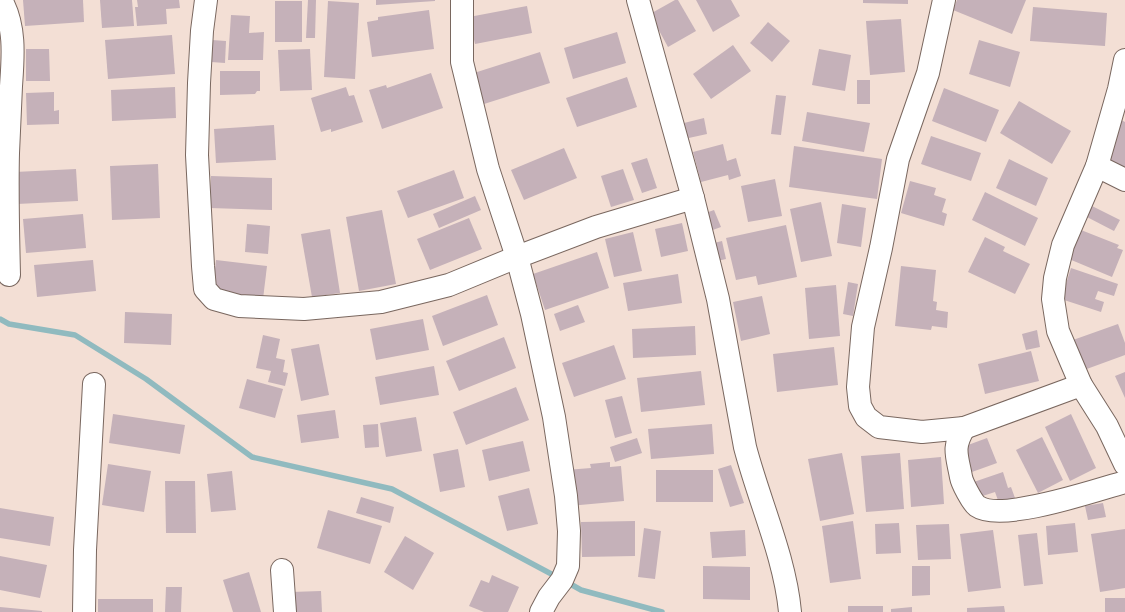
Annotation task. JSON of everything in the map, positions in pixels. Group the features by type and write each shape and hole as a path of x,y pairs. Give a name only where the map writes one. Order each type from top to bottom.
{"street":[{"path":"2,0 11,27 13,49 8,168 9,275"},
{"path":"206,0 202,31 197,155 203,266 206,289 214,300 239,306 304,308 381,302 449,285 596,227 693,198"},
{"path":"462,0 462,62 488,169 517,257 532,314 554,417 569,531 568,566 562,580 549,597 541,612"},
{"path":"638,0 693,198 718,299 745,447 773,536 789,596 790,612"},
{"path":"944,0 928,73 898,159 881,248 863,327 858,387 860,406 866,417 879,427 922,432 964,428 1081,385"},
{"path":"1125,60 1119,89 1097,166 1063,244 1055,278 1053,299 1058,331 1081,385 1107,426 1125,464"},
{"path":"1097,166 1125,180"},
{"path":"84,612 85,550 94,384"},
{"path":"964,428 957,439 955,449 962,482 977,505 992,511 1013,510 1044,504 1125,482"},
{"path":"282,570 285,612"}],"building":[{"path":"23,0 83,0 84,22 25,26"},
{"path":"100,0 132,0 134,26 102,28"},
{"path":"137,0 179,0 180,8 166,9 167,24 137,26 135,7 138,7"},
{"path":"308,0 316,0 315,38 306,38"},
{"path":"376,0 435,0 435,1 376,5"},
{"path":"675,0 678,0 696,31 668,47 650,14"},
{"path":"696,0 731,0 740,16 713,32"},
{"path":"863,0 908,0 908,4 863,3"},
{"path":"957,0 1026,0 1012,34 953,10"},
{"path":"275,1 302,1 302,42 275,42"},
{"path":"328,1 359,3 355,79 324,77"},
{"path":"527,6 532,33 475,44 469,17"},
{"path":"1033,7 1107,13 1105,46 1030,41"},
{"path":"429,10 434,49 372,57 367,22 378,20 378,17"},
{"path":"231,15 250,16 249,33 264,32 263,60 228,60"},
{"path":"901,19 905,72 870,75 866,21"},
{"path":"768,22 790,41 772,62 750,43"},
{"path":"617,32 626,63 573,79 564,48"},
{"path":"172,35 175,74 108,79 105,40"},
{"path":"212,40 226,41 225,63 211,62"},
{"path":"979,40 1020,52 1010,87 969,74"},
{"path":"733,45 751,71 711,99 693,74"},
{"path":"26,49 49,49 50,81 26,81"},
{"path":"310,49 312,90 280,91 278,50"},
{"path":"819,49 851,55 845,91 812,85"},
{"path":"540,52 550,83 484,104 474,73"},
{"path":"220,71 260,71 260,91 257,91 255,94 220,95"},
{"path":"431,73 443,108 382,129 369,90 386,85 387,88"},
{"path":"627,77 637,107 577,127 566,98"},
{"path":"857,80 870,80 870,104 857,104"},
{"path":"175,87 176,118 112,121 111,90"},
{"path":"346,87 349,96 354,95 363,122 331,132 331,129 321,132 311,98"},
{"path":"944,88 999,110 986,142 932,121"},
{"path":"54,92 54,111 59,110 59,124 27,125 26,93"},
{"path":"776,95 786,96 781,135 771,134"},
{"path":"1019,101 1071,131 1052,164 1000,133"},
{"path":"807,112 870,123 864,152 802,141"},
{"path":"704,118 707,134 675,141 672,126"},
{"path":"1119,119 1125,122 1125,170 1102,161"},
{"path":"274,125 276,160 216,163 214,129"},
{"path":"931,136 981,153 971,181 921,164"},
{"path":"723,144 727,161 736,158 741,176 729,180 728,175 701,182 693,152"},
{"path":"794,146 882,159 877,199 789,187"},
{"path":"564,148 577,178 524,200 511,170"},
{"path":"647,158 657,188 642,193 631,163"},
{"path":"1009,159 1048,178 1036,206 996,188"},
{"path":"158,164 160,218 112,220 110,166"},
{"path":"76,169 78,201 17,204 15,172"},
{"path":"623,169 634,200 611,207 601,176"},
{"path":"454,170 464,198 408,218 397,191"},
{"path":"211,176 272,178 272,210 210,208"},
{"path":"775,179 782,216 748,222 741,186"},
{"path":"910,181 936,188 934,195 946,199 942,212 947,214 944,226 901,213"},
{"path":"985,192 1038,218 1025,246 972,220"},
{"path":"475,196 481,210 439,228 433,214"},
{"path":"821,202 832,256 801,262 790,209"},
{"path":"842,204 866,208 861,247 837,243"},
{"path":"1090,205 1120,220 1114,231 1085,216"},
{"path":"382,210 396,284 359,291 346,217"},
{"path":"714,210 721,227 710,231 703,214"},
{"path":"83,214 86,248 26,253 23,219"},
{"path":"469,218 482,249 430,270 417,239"},
{"path":"682,223 688,251 661,257 655,229"},
{"path":"247,224 270,226 268,254 245,252"},
{"path":"786,225 797,277 758,285 756,276 736,280 726,238"},
{"path":"330,229 340,293 312,297 301,234"},
{"path":"1081,230 1119,245 1117,248 1123,250 1112,277 1069,259"},
{"path":"633,232 642,271 614,277 605,239"},
{"path":"985,237 1005,247 1003,251 1030,264 1015,294 968,272"},
{"path":"722,241 726,259 717,261 714,243"},
{"path":"597,252 609,288 545,310 533,274"},
{"path":"93,260 96,291 37,297 34,265"},
{"path":"216,260 267,266 263,299 212,294"},
{"path":"901,266 936,270 933,301 937,302 936,310 948,312 947,328 932,326 931,330 895,326"},
{"path":"1071,268 1118,284 1114,296 1098,291 1095,299 1104,302 1101,312 1061,299"},
{"path":"678,274 682,303 628,311 623,283"},
{"path":"848,282 858,284 853,316 843,314"},
{"path":"836,285 840,336 809,339 805,288"},
{"path":"487,295 498,325 443,346 432,316"},
{"path":"762,296 770,334 741,341 733,302"},
{"path":"578,305 585,322 560,331 554,314"},
{"path":"125,312 172,314 171,345 124,343"},
{"path":"423,319 429,350 376,360 370,329"},
{"path":"1118,324 1125,343 1125,355 1084,370 1073,340"},
{"path":"695,326 696,355 633,358 632,329"},
{"path":"1037,330 1040,347 1026,350 1022,334"},
{"path":"263,335 280,339 276,358 285,360 283,372 288,373 285,386 268,382 271,371 256,368"},
{"path":"504,337 516,368 459,391 446,361"},
{"path":"319,344 329,395 301,401 291,349"},
{"path":"614,345 626,379 574,397 562,363"},
{"path":"834,347 838,385 777,392 773,354"},
{"path":"1031,351 1039,381 985,394 978,364"},
{"path":"434,366 439,395 380,405 375,377"},
{"path":"701,371 705,405 641,412 637,378"},
{"path":"1125,372 1125,398 1115,376"},
{"path":"247,379 283,389 275,418 239,408"},
{"path":"516,387 529,420 466,445 453,412"},
{"path":"622,396 632,433 615,438 605,400"},
{"path":"335,410 339,438 301,443 297,415"},
{"path":"113,414 185,425 180,454 109,443"},
{"path":"1071,414 1096,468 1070,481 1045,427"},
{"path":"416,417 422,451 386,457 380,423"},
{"path":"378,424 379,447 365,448 363,425"},
{"path":"712,424 714,454 651,459 648,429"},
{"path":"1042,437 1063,480 1038,493 1016,450"},
{"path":"637,438 642,453 615,462 610,447"},
{"path":"987,438 997,463 958,477 949,452"},
{"path":"523,441 530,471 489,481 482,450"},
{"path":"458,449 465,487 440,492 433,454"},
{"path":"842,453 854,514 820,521 808,459"},
{"path":"900,453 904,509 866,512 861,456"},
{"path":"941,457 944,504 911,507 908,460"},
{"path":"610,462 610,467 621,466 624,501 569,506 566,470 591,468 590,464"},
{"path":"108,464 151,471 144,512 102,505"},
{"path":"731,465 744,503 730,507 718,469"},
{"path":"656,470 713,470 713,502 656,502"},
{"path":"232,471 236,510 211,512 207,474"},
{"path":"1003,472 1008,488 1011,487 1015,498 999,503 995,492 967,501 962,486"},
{"path":"165,481 195,481 196,533 166,533"},
{"path":"529,488 538,524 507,531 498,496"},
{"path":"361,497 394,507 390,523 356,513"},
{"path":"1103,503 1106,517 1088,520 1085,506"},
{"path":"0,508 54,517 50,546 0,538"},
{"path":"328,510 382,526 370,564 317,548"},
{"path":"635,521 635,556 582,557 581,522"},
{"path":"853,521 861,579 830,583 822,526"},
{"path":"899,523 901,553 876,554 875,524"},
{"path":"1075,523 1078,552 1048,555 1046,526"},
{"path":"949,524 951,559 918,560 916,525"},
{"path":"644,528 661,531 655,579 638,577"},
{"path":"1125,529 1125,588 1100,592 1091,534"},
{"path":"745,530 746,556 712,558 710,532"},
{"path":"993,530 1001,588 968,592 960,534"},
{"path":"1037,533 1043,584 1024,586 1018,535"},
{"path":"405,536 434,553 413,590 384,572"},
{"path":"0,556 47,565 40,598 0,590"},
{"path":"703,566 750,567 750,600 703,599"},
{"path":"912,566 930,566 930,595 912,596"},
{"path":"249,572 261,612 233,612 223,580"},
{"path":"492,575 519,587 508,612 484,612 469,606 481,580 489,583"},
{"path":"166,587 182,587 181,612 165,612"},
{"path":"321,591 322,612 291,612 291,592"},
{"path":"1105,598 1125,598 1125,612 1105,612"},
{"path":"98,599 153,599 153,612 98,612"},
{"path":"848,606 883,606 883,612 848,612"},
{"path":"1004,606 1005,612 967,612 967,608"},
{"path":"0,607 42,611 42,612 0,612"},
{"path":"912,607 912,612 891,612 891,609"}],"waterway":[{"path":"0,319 9,324 75,335 146,379 252,457 392,489 557,577"},
{"path":"565,581 581,590 662,612"}]}
